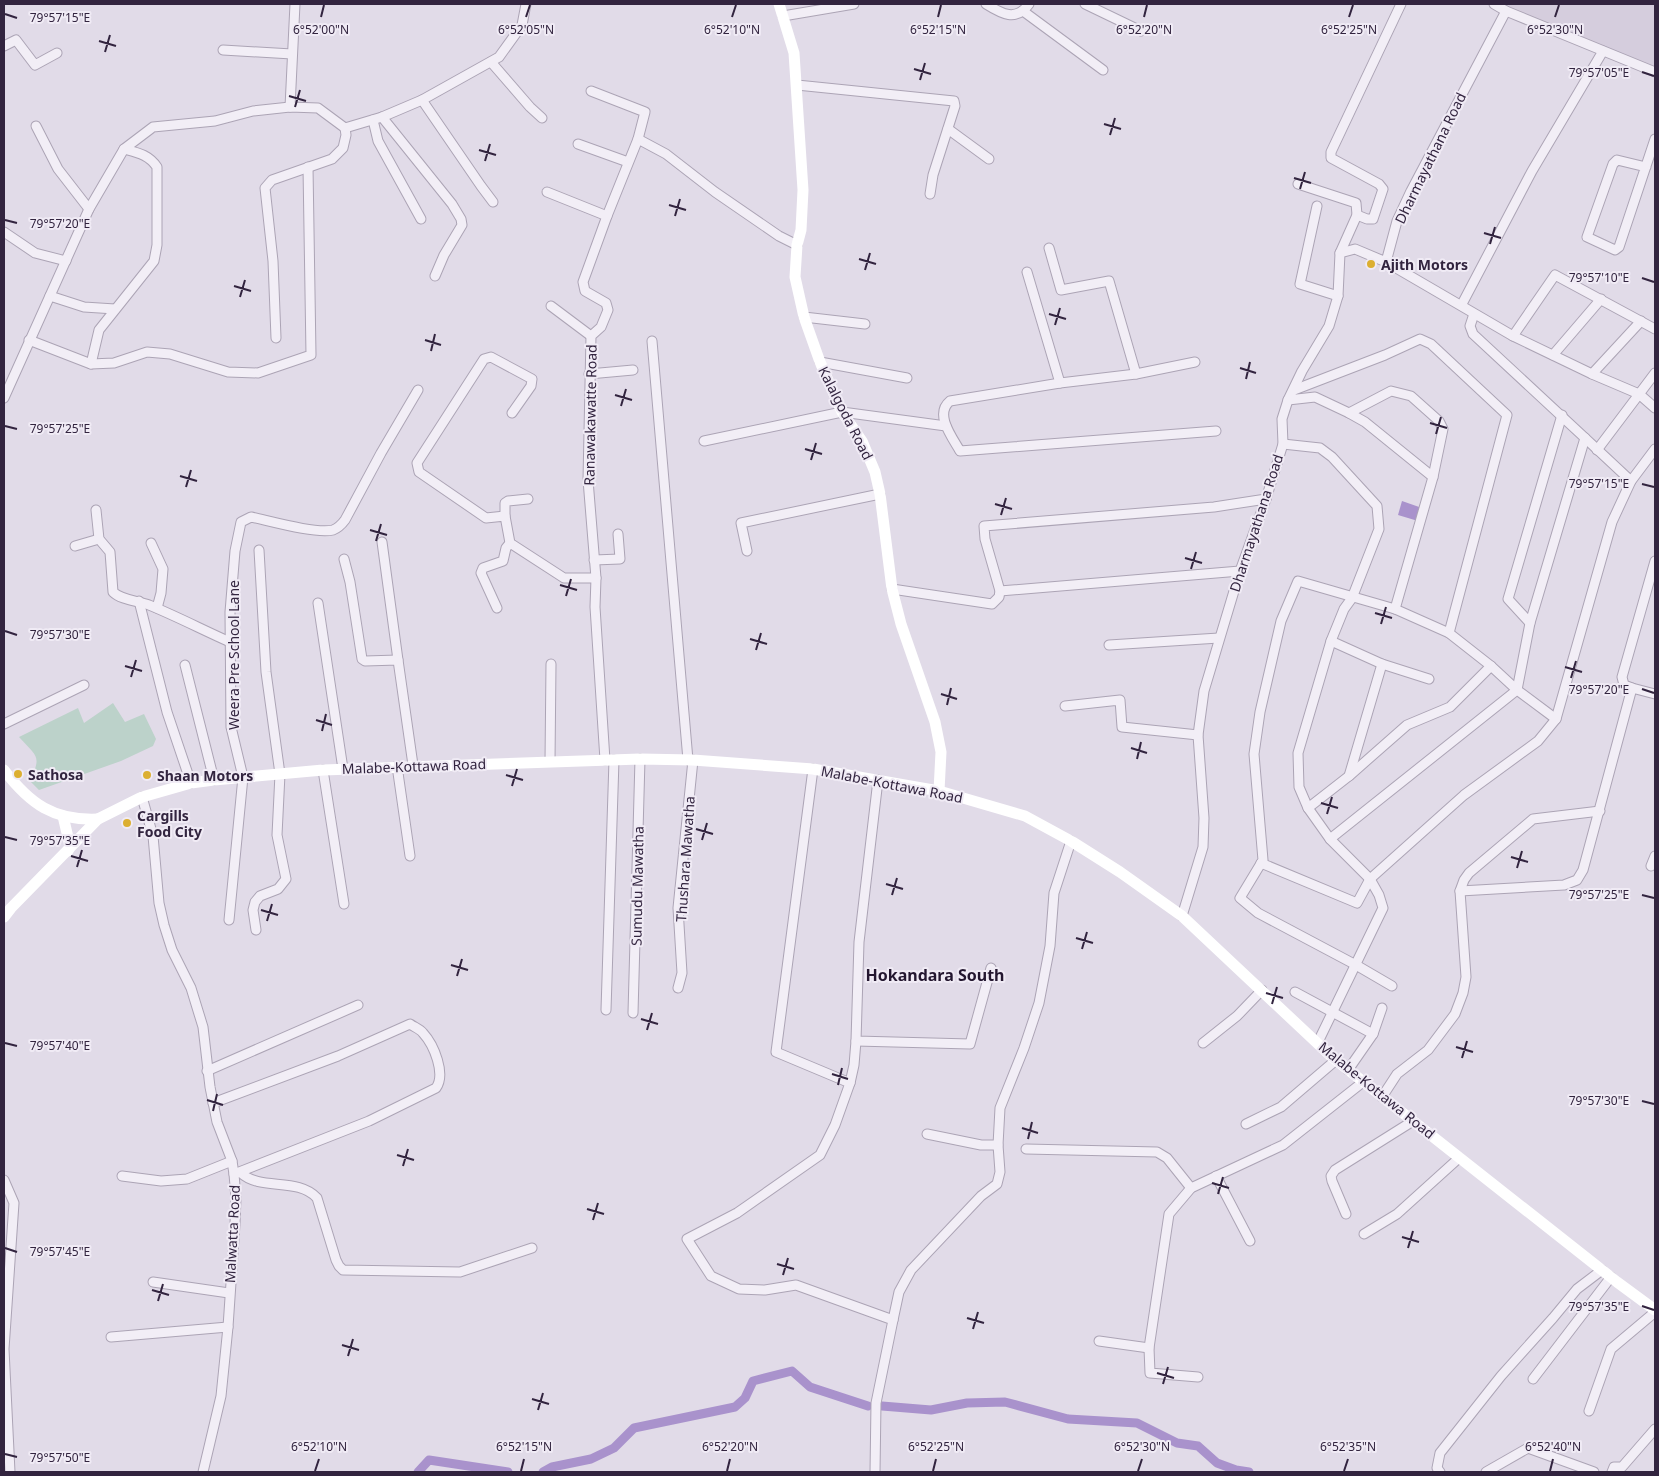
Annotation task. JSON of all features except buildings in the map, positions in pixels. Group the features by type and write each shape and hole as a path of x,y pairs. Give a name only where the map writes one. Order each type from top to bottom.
{"main road":[{"name":"Kalalgoda Road","path":"779,4 794,53 797,85 803,190 801,230 797,245 795,277 804,316 820,362 842,412 862,441 875,472 880,494 892,589 901,624 936,722 941,752 939,791"},
{"name":"Malabe-Kottawa Road","path":"4,917 98,819 142,797 191,783 323,770 397,766 640,759 690,760 812,769 939,791 1025,816 1071,841 1120,872 1182,916 1336,1060 1655,1311"},
{"path":"4,770 20,790 41,806 62,816 80,820 98,819"},
{"path":"62,816 70,846 68,851"}],"street":[{"path":"290,107 295,4"},
{"path":"345,128 378,118 422,100 499,57 522,25 526,4"},
{"path":"783,16 854,4"},
{"path":"986,4 1000,12 1011,15 1026,8 1103,70"},
{"path":"1085,4 1141,31"},
{"path":"1357,215 1373,219 1383,189 1379,184 1331,158 1331,152 1402,4"},
{"path":"1494,4 1506,12 1655,72"},
{"name":"Dharmayathana Road","path":"1386,262 1397,220 1506,12"},
{"path":"4,46 16,40 35,65 57,53"},
{"path":"223,50 292,54"},
{"path":"1462,304 1532,171 1604,51"},
{"path":"491,62 542,118"},
{"path":"797,85 954,101 955,106 933,175 930,194"},
{"name":"Ranawakawatte Road","path":"591,90 645,112 638,139 583,282 585,291 606,303 608,310 601,327 591,336 588,480 596,578 595,607 610,760 606,1010"},
{"path":"422,100 493,202"},
{"path":"4,398 89,209 124,149 152,126 215,120 253,111 290,107 318,108 345,128 346,135 343,148 332,159 272,180 265,188 273,261 276,338"},
{"path":"378,118 378,141 421,219"},
{"path":"378,118 452,204 461,219 462,225 444,255 435,276"},
{"path":"36,126 58,169 89,209"},
{"path":"948,129 989,160"},
{"path":"638,139 666,154 715,192 779,236 797,245"},
{"path":"1646,167 1617,160 1587,238 1615,250 1619,247 1646,167 1655,140"},
{"path":"578,144 628,162"},
{"path":"91,364 99,330 154,261 157,244 157,168 152,159 144,154 124,149"},
{"path":"29,340 91,364 114,364 147,352 170,354 228,372 258,373 311,355 308,167"},
{"path":"1298,184 1356,203 1357,215 1340,253"},
{"path":"548,192 607,216"},
{"path":"1316,206 1300,284 1338,296"},
{"path":"4,232 35,253 66,261"},
{"path":"1049,248 1061,290 1109,281 1136,374"},
{"path":"1340,253 1355,249 1386,262 1462,304 1474,314 1513,336 1639,394 1655,408"},
{"name":"Dharmayathana Road","path":"1182,916 1203,847 1204,818 1198,735 1204,691 1240,571 1266,499 1283,444 1282,419 1288,400 1302,370 1329,326 1338,296 1340,253"},
{"path":"1027,272 1060,383"},
{"path":"1513,336 1555,275 1655,329"},
{"path":"50,296 84,307 115,309"},
{"path":"1553,355 1601,299"},
{"path":"551,306 591,336"},
{"path":"1474,314 1470,326 1473,334 1562,415 1631,482"},
{"path":"804,316 865,324"},
{"path":"1592,374 1642,321"},
{"path":"1294,390 1385,355 1420,339 1431,344 1506,415 1449,633"},
{"name":"Thushara Mawatha","path":"652,341 690,760 678,908 682,973 678,988"},
{"path":"506,516 486,518 419,472 417,464 484,359 491,357 532,379 531,386 512,414"},
{"path":"820,362 907,378"},
{"path":"1195,362 1136,374 1060,383 950,401 944,406 943,412 946,426 960,451 1216,430"},
{"path":"589,374 633,370"},
{"path":"1597,450 1655,373"},
{"name":"Weera Pre School Lane","path":"229,920 243,778 231,727 230,642 232,581 235,551 241,522 251,518 318,530 332,530 336,528 345,520 380,453 418,390"},
{"path":"1349,413 1391,390 1411,396 1439,421 1443,429 1433,477 1395,609"},
{"path":"1288,400 1315,397 1349,413 1364,422 1433,477"},
{"path":"704,441 842,412 946,426"},
{"path":"1530,623 1508,599 1562,415"},
{"path":"1330,839 1517,690 1530,623 1585,438"},
{"path":"1283,444 1320,448 1332,456 1377,506 1379,529 1352,598 1344,609 1330,641 1298,754 1299,787 1308,808 1330,839 1370,879 1380,896 1383,908 1318,1042"},
{"path":"1260,863 1357,902 1370,879 1464,795 1538,741 1556,719 1612,522 1631,482 1655,449"},
{"path":"747,551 741,523 880,494"},
{"path":"528,499 505,503 510,544 564,578 596,578"},
{"path":"892,589 992,604 999,597 1000,591 985,539 984,526 1214,507 1266,499"},
{"path":"96,510 99,539 110,552 113,592 117,596 139,601 157,608 230,642"},
{"path":"594,560 620,559 618,534"},
{"path":"75,546 99,539"},
{"path":"382,542 413,766"},
{"path":"151,543 163,569 162,593 157,608"},
{"path":"497,608 481,573 483,568 503,561 506,548 510,544"},
{"path":"256,930 253,910 255,902 260,896 278,889 286,879 277,835 280,774 266,672 259,550"},
{"path":"344,559 350,582 362,659 398,660"},
{"path":"1655,561 1622,676 1624,685 1655,694"},
{"path":"1000,591 1240,571"},
{"path":"1392,986 1258,913 1240,898 1263,860 1254,754 1260,712 1281,621 1298,581 1395,609 1449,633 1491,666 1517,690 1556,719"},
{"path":"139,601 167,712 191,783"},
{"path":"318,603 343,769"},
{"path":"1109,646 1219,638"},
{"path":"1330,641 1382,664 1429,679"},
{"path":"550,761 552,664"},
{"path":"1349,776 1382,664"},
{"path":"185,666 214,780"},
{"path":"1308,808 1349,776 1407,724 1450,707 1491,666"},
{"path":"4,724 84,685"},
{"path":"1460,892 1564,884 1577,880 1583,870 1600,811 1632,688"},
{"path":"1065,706 1120,700 1122,727 1198,735"},
{"name":"Sumudu Mawatha","path":"633,1014 640,759"},
{"path":"397,766 410,856"},
{"path":"812,769 776,1052 850,1083"},
{"path":"323,770 344,904"},
{"path":"878,780 859,942 854,1065 850,1083 835,1125 820,1156 737,1213 687,1238 711,1276 739,1289 765,1290 796,1285 893,1320"},
{"name":"Malwatta Road","path":"142,797 153,836 159,903 164,925 172,950 191,988 203,1027 207,1071 217,1122 237,1173 228,1328 221,1396 203,1472"},
{"path":"1382,1097 1397,1074 1428,1050 1455,1014 1463,993 1466,978 1460,892 1464,880 1469,873 1533,819 1600,811"},
{"path":"875,1472 876,1403 899,1292 911,1270 981,1196 997,1184 1000,1172 998,1145 1000,1108 1024,1048 1039,1003 1050,946 1054,893 1071,841"},
{"path":"1651,866 1655,856"},
{"path":"856,1041 970,1044 991,968"},
{"path":"1203,1043 1237,1016 1262,990"},
{"path":"1296,992 1374,1034"},
{"path":"207,1071 358,1005"},
{"path":"1348,1070 1374,1034 1382,1008"},
{"path":"214,1104 338,1056 410,1024 422,1032 432,1045 437,1057 439,1084 436,1088 369,1121 237,1173"},
{"path":"1246,1124 1281,1107 1336,1060"},
{"path":"1198,1377 1150,1373 1149,1348 1169,1214 1191,1188 1283,1146 1363,1082"},
{"path":"1346,1214 1332,1181 1331,1176 1335,1170 1413,1120"},
{"path":"928,1134 981,1145 998,1145"},
{"path":"1026,1149 1156,1152 1167,1158 1191,1188"},
{"path":"1364,1234 1397,1214 1459,1158"},
{"path":"122,1176 161,1181 187,1179 232,1162"},
{"path":"237,1173 253,1180 290,1186 311,1192 317,1198 336,1260 344,1270 460,1272 532,1248"},
{"path":"1216,1176 1250,1241"},
{"path":"4,1180 14,1203 4,1349 10,1472"},
{"path":"1533,1379 1606,1274"},
{"path":"1440,1472 1437,1468 1440,1453 1495,1384 1577,1289 1606,1274"},
{"path":"154,1282 229,1293"},
{"path":"1589,1412 1611,1349 1655,1311"},
{"path":"111,1336 228,1328"},
{"path":"1099,1341 1149,1348"},
{"path":"1612,1472 1614,1467 1622,1467 1655,1429"},
{"path":"1486,1472 1528,1448 1594,1472"}],"shaded area":[{"path":"1503,4 1655,4 1655,68 1509,8"},
{"path":"1402,501 1422,508 1418,521 1398,515"}],"green space":[{"path":"113,703 125,722 144,714 156,739 153,746 121,761 39,790 30,781 36,766 36,757 19,737 78,708 84,723"}],"waterway":[{"path":"543,1472 552,1467 591,1459 614,1448 634,1428 735,1407 745,1398 753,1381 792,1371 810,1387 868,1406"},
{"path":"882,1406 931,1410 967,1403 1005,1402 1068,1419 1137,1423 1177,1443 1198,1446 1217,1463 1236,1470 1249,1472"},
{"path":"418,1472 429,1460 508,1472"}],"place":[{"name":"Ajith Motors","path":"1371,264"},
{"name":"Sathosa","path":"18,774"},
{"name":"Shaan Motors","path":"147,775"},
{"name":"Cargills Food City","path":"127,823"}],"district":[{"name":"Hokandara South","path":"935,975"}]}
